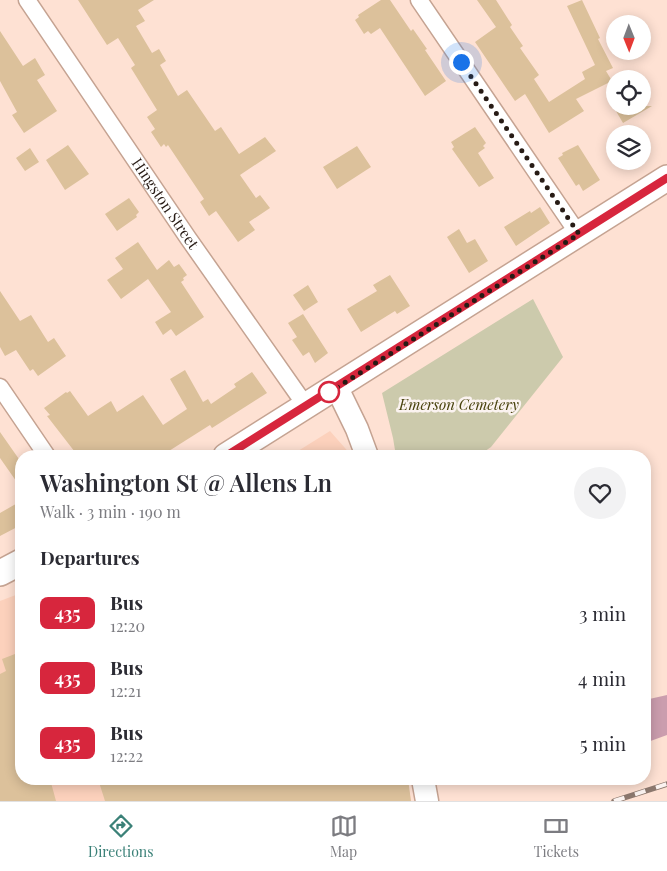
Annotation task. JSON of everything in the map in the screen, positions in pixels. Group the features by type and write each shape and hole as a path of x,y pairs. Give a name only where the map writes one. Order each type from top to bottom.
{"main road":[{"path":"236,450 337,388 667,178"},
{"path":"0,573 15,565"}],"street":[{"name":"Hingston Street","path":"27,0 188,238 306,406"},
{"path":"419,0 579,234"},
{"path":"0,387 43,450"},
{"path":"337,388 365,450"},
{"path":"425,785 427,801"}],"shaded area":[{"path":"330,431 347,450 300,450"},
{"path":"15,595 15,785 408,785 411,801 0,801 0,601"},
{"path":"667,695 667,735 651,741 651,699"}],"green space":[{"name":"Emerson Cemetery","path":"533,299 563,357 487,450 395,450 382,393"}],"building":[{"path":"78,0 154,0 138,10 145,21 136,26 152,53 159,49 166,61 160,65 178,96 187,90 215,131 221,127 239,154 265,137 276,151 240,175 256,198 260,195 270,208 249,222 255,230 238,242 216,211 209,216 200,202 204,199 168,145 166,147 164,144 161,147 151,132 155,129 147,117 157,110 131,68 135,65 118,38 107,45"},
{"path":"381,0 390,0 411,31 413,29 427,49 425,50 446,81 425,96 380,28 371,34 368,31 364,34 355,20 359,17 358,15"},
{"path":"477,0 496,0 512,25 510,27 523,46 520,48 539,75 534,79 549,102 585,79 582,72 595,65 567,6 582,0 600,38 598,39 606,54 606,60 609,60 613,68 606,70 606,84 576,99 584,111 549,133 525,94 515,101 475,42 496,27"},
{"path":"0,31 23,66 35,58 45,75 37,80 57,111 24,133 12,115 17,112 0,81"},
{"path":"618,115 637,115 623,123"},
{"path":"475,127 486,143 483,146 485,148 478,153 494,178 479,187 452,149 454,147 451,142"},
{"path":"68,145 89,174 65,190 46,160"},
{"path":"578,145 600,180 583,191 579,184 576,186 558,158 563,155 562,153"},
{"path":"357,146 371,167 337,189 323,167"},
{"path":"30,148 39,162 25,171 16,158"},
{"path":"129,198 139,212 136,215 137,217 117,231 105,214"},
{"path":"540,207 550,223 516,246 504,227"},
{"path":"459,229 467,243 475,239 488,261 469,273 447,237"},
{"path":"138,242 157,270 169,260 174,267 179,264 187,275 181,282 204,317 176,336 171,329 163,335 155,322 171,312 148,279 121,299 107,280 123,269 115,258"},
{"path":"390,275 410,306 397,314 395,311 361,332 347,309 377,291 373,285"},
{"path":"308,285 318,302 304,311 293,295"},
{"path":"0,291 20,321 31,315 48,342 54,338 66,356 38,376 33,369 30,371 16,350 5,356 0,347"},
{"path":"303,314 328,353 315,363 309,352 303,356 292,340 297,337 288,323"},
{"path":"185,370 203,402 208,399 211,404 236,387 234,384 252,372 267,393 212,428 210,425 170,450 73,450 47,416 50,415 44,408 70,391 88,416 111,401 117,412 143,395 163,425 187,409 170,379"},
{"path":"0,432 15,453 15,479 0,458"},
{"path":"15,504 15,528 0,536 0,513"},
{"path":"15,654 15,785 52,785 56,801 0,801 0,674 6,671 2,659"},
{"path":"100,785 409,785 411,801 105,801"}],"railway":[{"path":"614,801 667,784"}],"bus line":[{"name":"435","path":"236,450 353,378 667,178"}],"route":[{"path":"329,392 322,397 579,234 461,62"}]}
